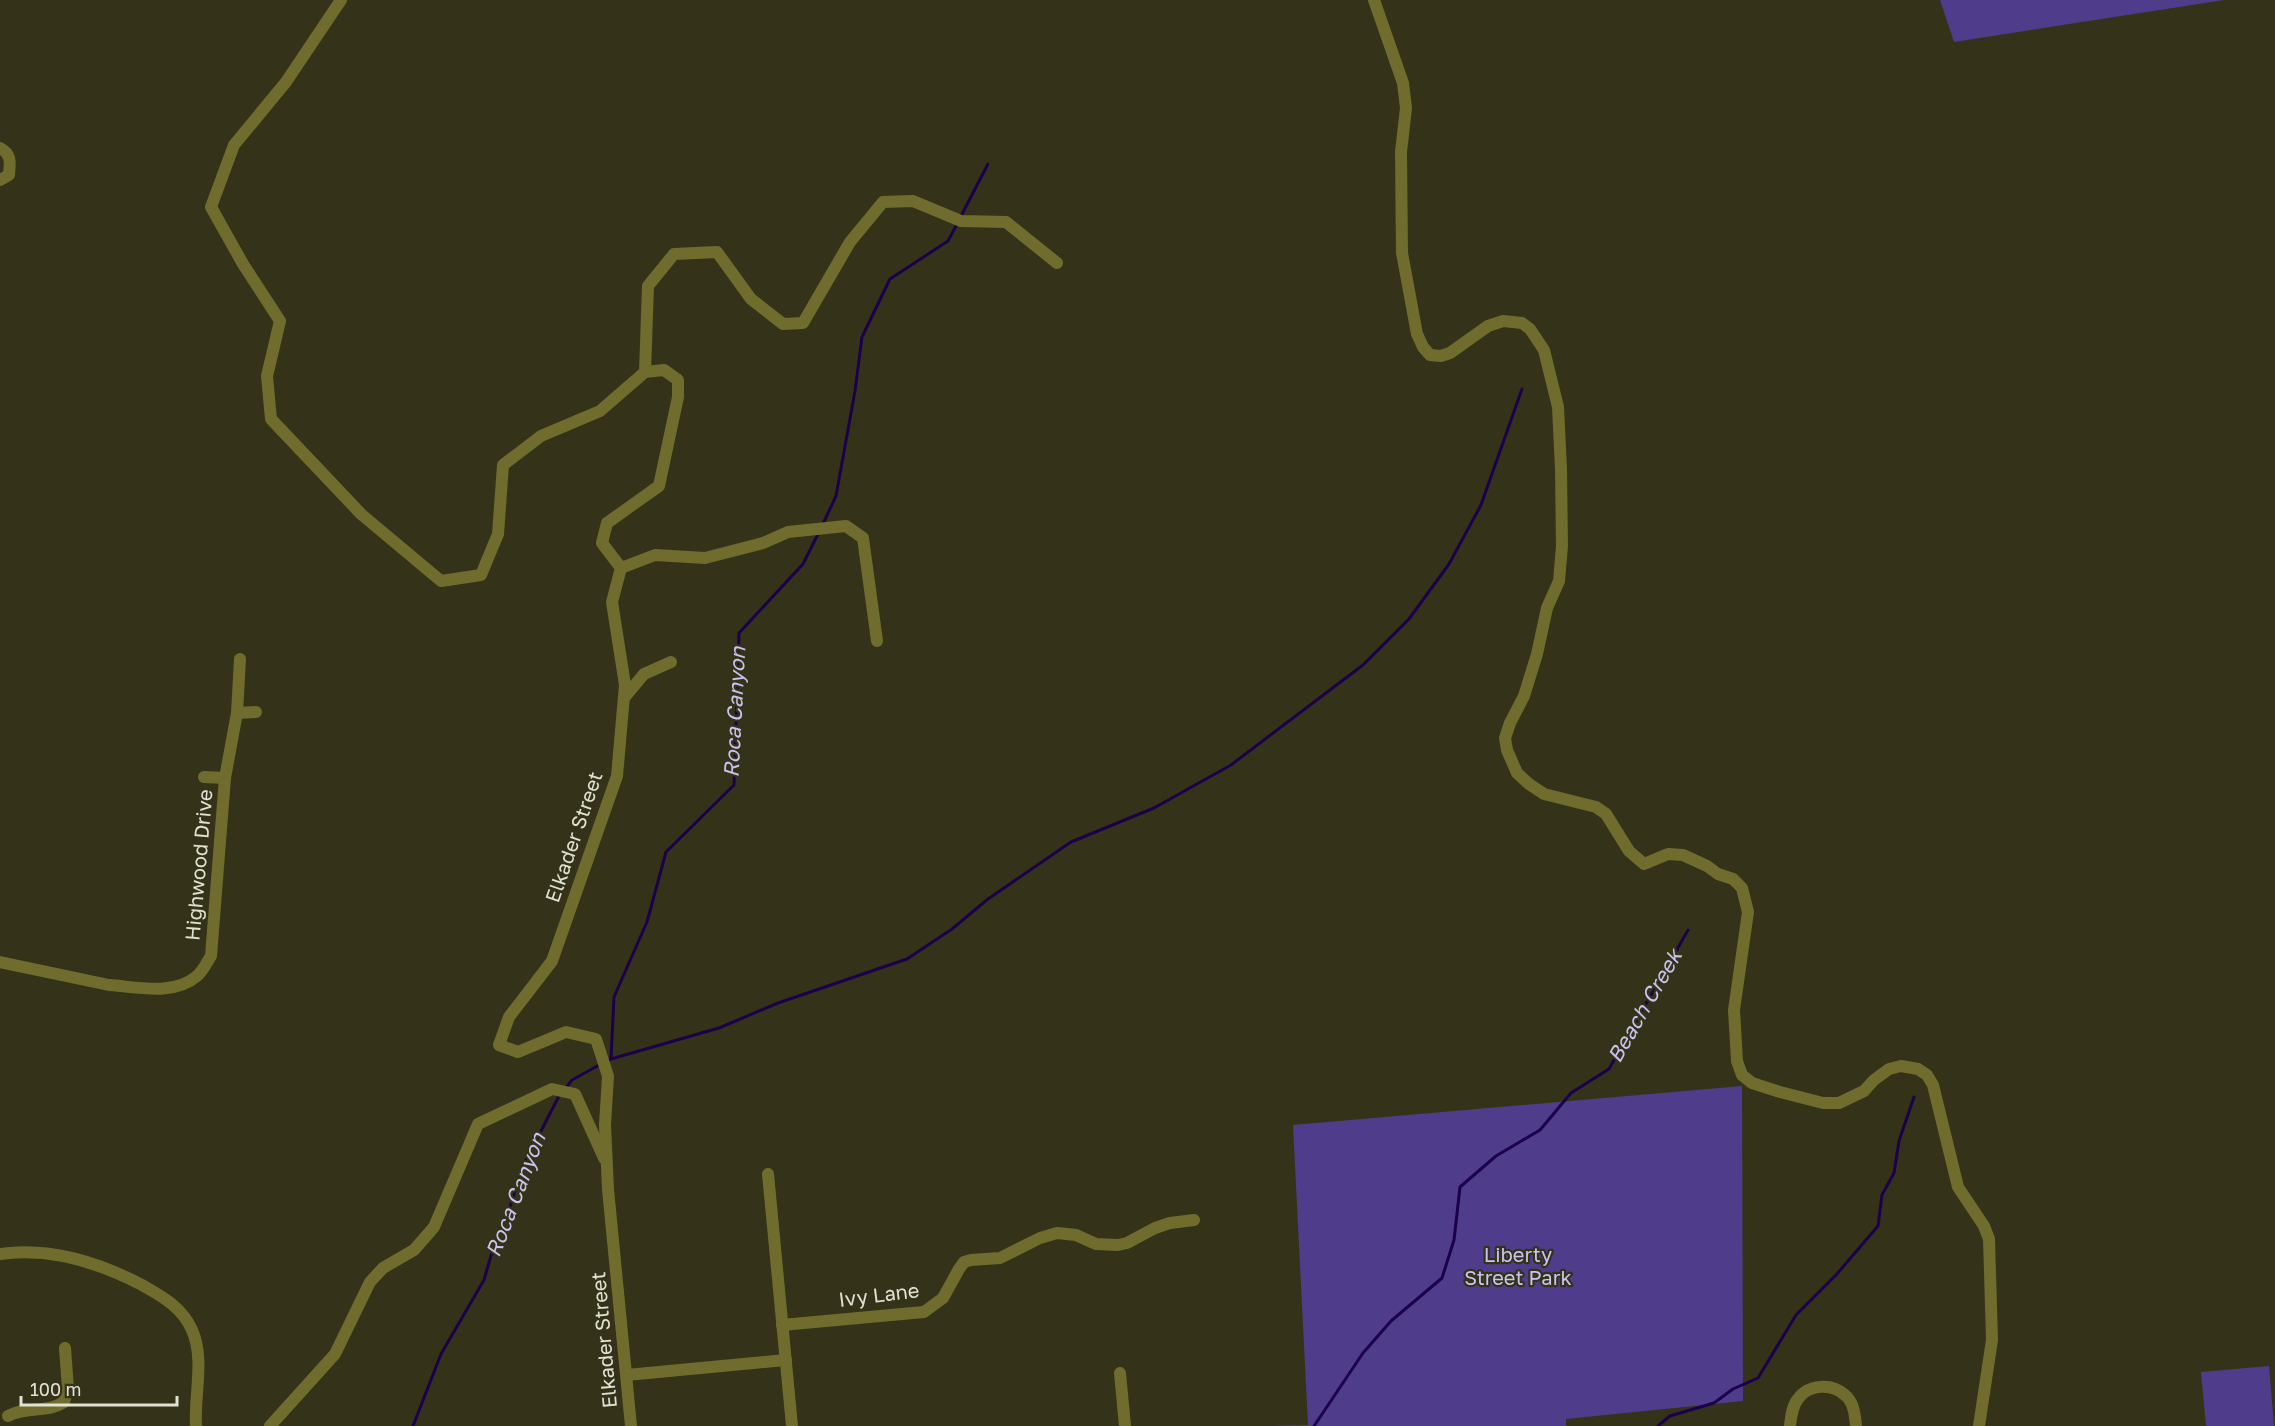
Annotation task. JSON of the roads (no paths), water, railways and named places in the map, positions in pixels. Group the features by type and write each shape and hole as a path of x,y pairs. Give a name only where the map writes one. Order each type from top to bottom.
{"street":[{"path":"340,0 286,82 234,145 211,207 243,264 280,321 267,376 271,419 361,514 441,581 481,575 498,534 503,465 541,435 600,411 645,372 664,370 678,380 678,397 659,486 607,523 602,543 621,568 655,555 705,558 763,543 788,532 846,526 863,538 877,641"},
{"path":"1374,0 1403,83 1405,98 1401,152 1402,252 1417,334 1430,355 1441,356 1450,353 1488,326 1503,321 1522,323 1530,329 1544,350 1556,396 1561,470 1562,546 1559,581 1547,609 1537,654 1524,696 1505,738 1511,762 1517,773 1544,794 1596,807 1606,814 1629,851 1640,862 1644,864 1668,854 1683,855 1718,874 1733,879 1742,888 1748,912 1734,1010 1734,1030 1737,1061 1742,1075 1752,1083 1809,1100 1839,1103 1864,1091 1889,1069 1902,1066 1918,1069 1927,1075 1938,1102 1939,1116 1958,1187 1984,1226 1989,1239 1992,1340 1978,1426"},
{"path":"0,148 7,152 11,160 9,175 0,180"},
{"path":"645,372 648,286 674,254 717,252 751,299 783,324 804,323 850,243 883,202 913,201 961,221 1006,222 1057,263"},
{"name":"Elkader Street","path":"621,568 612,602 625,685 617,776 552,961 509,1017 499,1045 518,1052 566,1032 597,1040 608,1076 605,1093 607,1165 631,1426"},
{"name":"Highwood Drive","path":"0,962 109,985 165,989 180,987 198,975 211,956 225,778 237,713 240,659"},
{"path":"623,699 644,674 671,662"},
{"path":"237,713 256,712"},
{"path":"204,777 225,778"},
{"path":"270,1426 335,1354 370,1282 383,1268 414,1250 434,1227 478,1124 552,1089 575,1094 607,1165"},
{"path":"768,1174 792,1426"},
{"name":"Ivy Lane","path":"782,1325 924,1312 944,1298 964,1262 1000,1258 1040,1238 1058,1233 1076,1235 1096,1244 1118,1245 1170,1223 1194,1220"},
{"path":"0,1254 26,1252 72,1258 99,1265 115,1271 173,1304 187,1320 195,1340 198,1358 196,1426"},
{"path":"6,1418 24,1409 56,1407 64,1402 68,1389 65,1348"},
{"path":"627,1375 786,1360"},
{"path":"1120,1373 1125,1426"},
{"path":"1790,1426 1793,1408 1800,1395 1808,1390 1827,1387 1846,1395 1852,1404 1856,1426"}],"waterway":[{"name":"Roca Canyon","path":"960,218 988,164"},
{"name":"Roca Canyon","path":"822,526 836,496 855,391 862,337 890,279 948,241 957,224"},
{"path":"611,1059 719,1028 778,1003 907,959 952,929 988,899 1071,842 1154,808 1231,765 1363,665 1409,619 1449,564 1481,505 1522,389"},
{"name":"Roca Canyon","path":"607,1061 611,1059 614,997 647,922 666,852 734,785 739,633 803,564 819,532"},
{"name":"Beach Creek","path":"1314,1426 1363,1353 1391,1321 1442,1278 1454,1240 1460,1187 1496,1156 1540,1130 1571,1093 1609,1069 1688,930"},
{"name":"Roca Canyon","path":"565,1089 572,1080 601,1064"},
{"name":"Roca Canyon","path":"413,1426 441,1354 484,1280 497,1235 510,1207 522,1168 560,1094"},
{"path":"1658,1426 1670,1416 1714,1403 1733,1389 1758,1378 1796,1315 1836,1275 1878,1226 1882,1195 1894,1173 1899,1141 1914,1097"}],"park label":[{"name":"Liberty Street Park","path":"1518,1266"}]}
